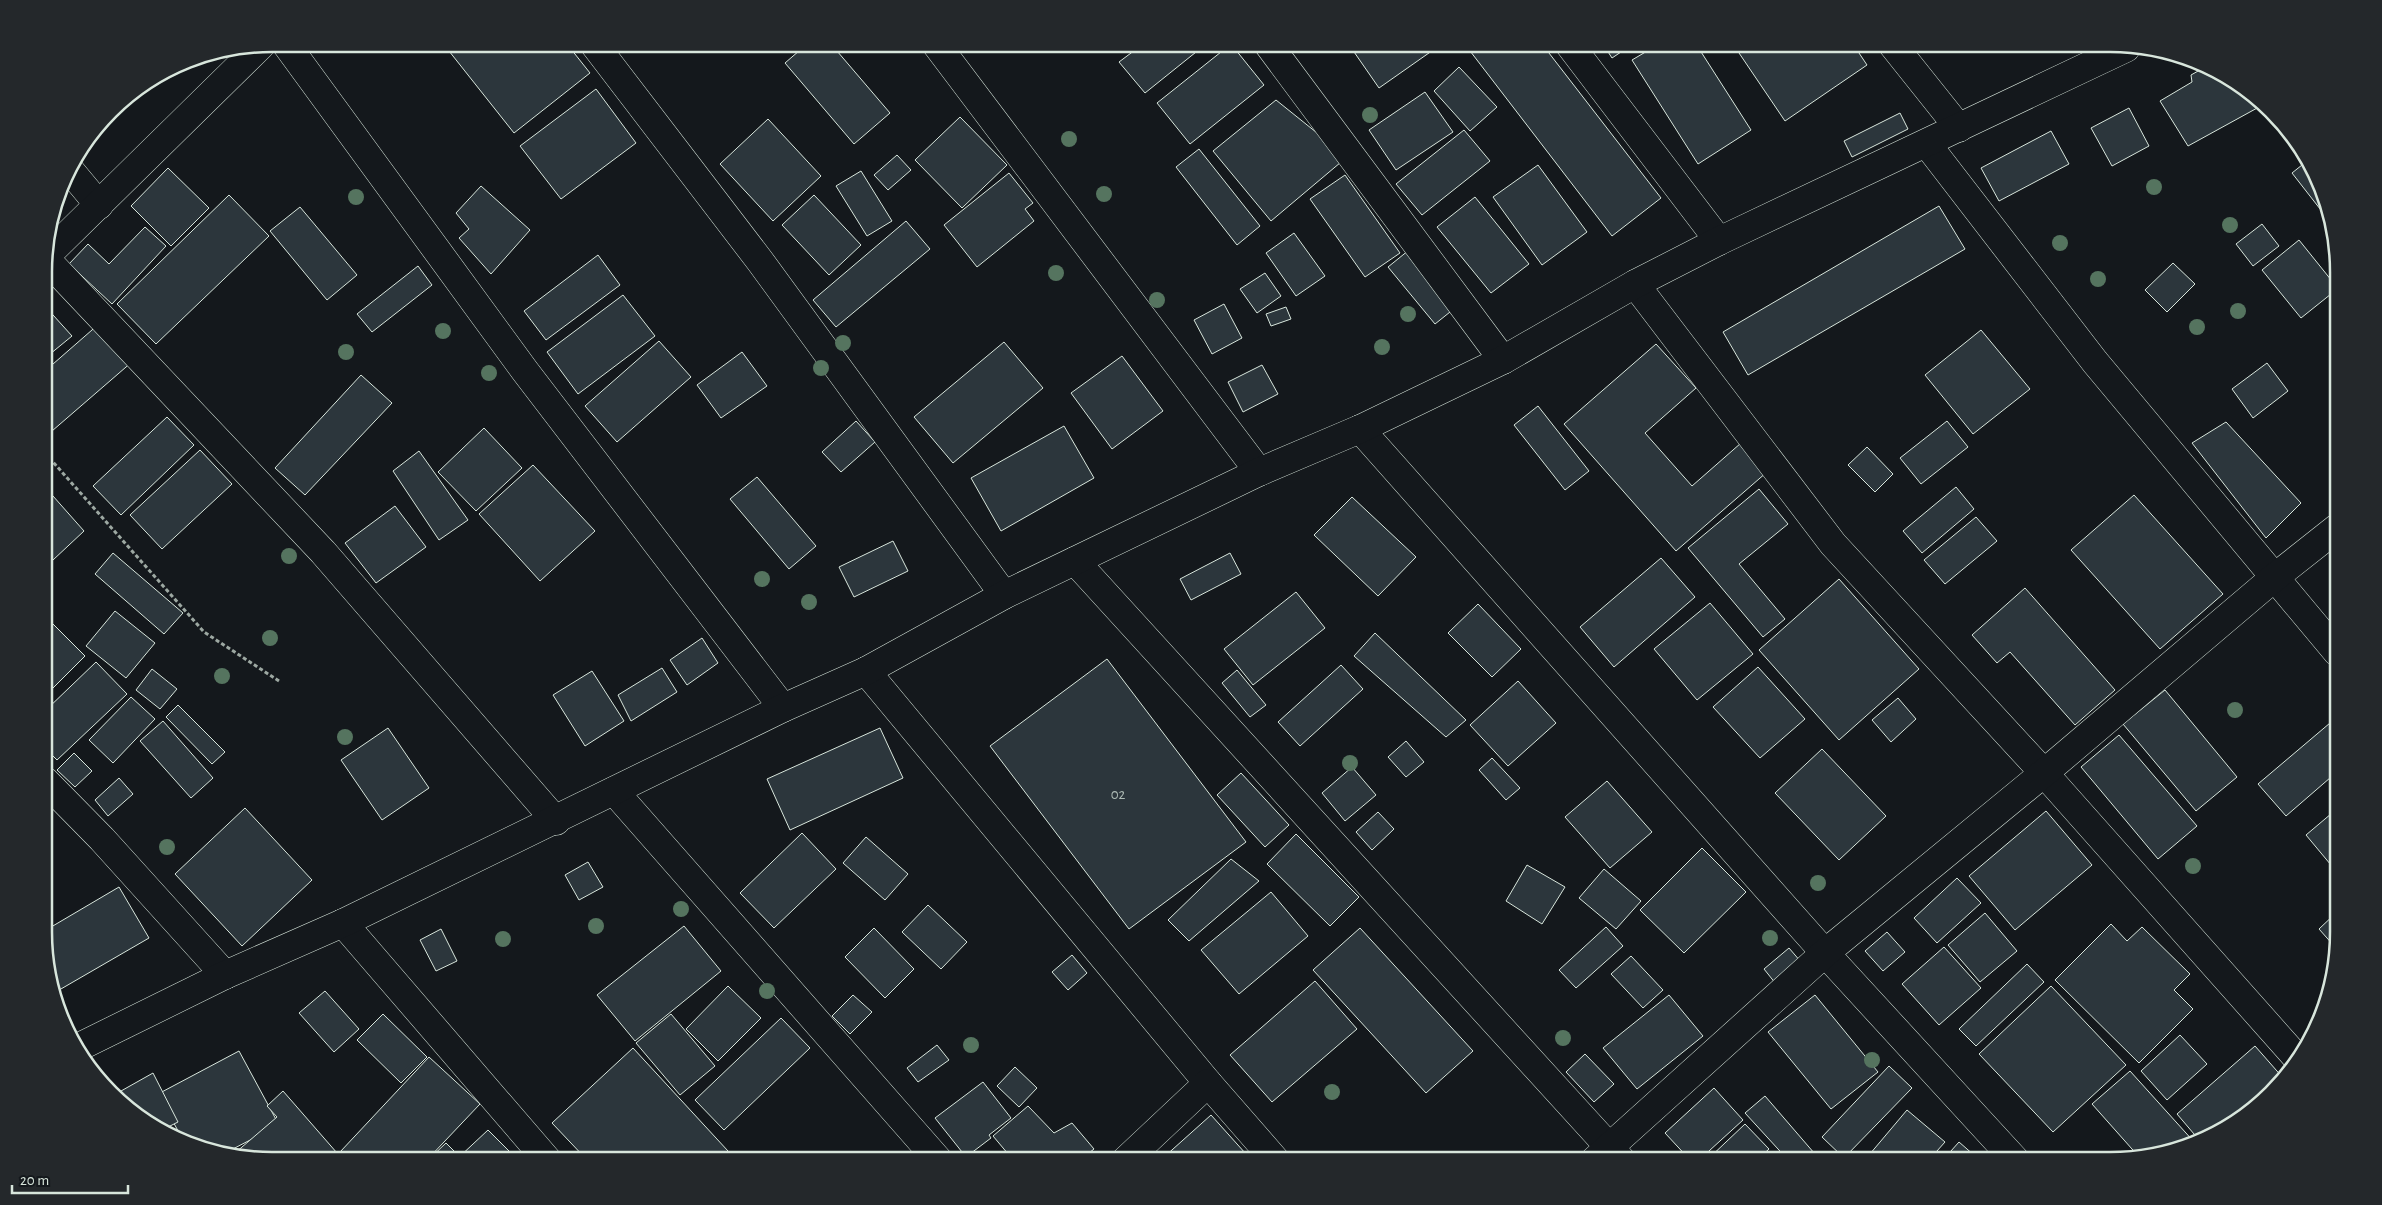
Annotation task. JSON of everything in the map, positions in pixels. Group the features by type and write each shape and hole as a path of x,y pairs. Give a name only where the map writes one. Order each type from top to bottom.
{"main road":[{"path":"292,52 525,371 784,708"},
{"path":"600,52 766,269 1004,596"},
{"path":"942,52 1259,472"},
{"path":"1274,52 1503,360"},
{"path":"1575,52 1719,241"},
{"path":"1898,52 1959,128"},
{"path":"84,1045 226,975 343,923 556,821 784,708 866,670 1004,596 1259,472 1360,429 1503,360 1635,284 1719,241 2117,52"},
{"path":"54,249 253,53"},
{"path":"1927,144 2094,362 2330,642"},
{"path":"75,176 99,205"},
{"path":"52,267 323,552 556,821"},
{"path":"1635,284 1833,544 2044,772 2293,1053"},
{"path":"1360,429 1826,953 2008,1152"},
{"path":"1614,1152 1826,953 2275,577 2330,534"},
{"path":"1075,561 1605,1152"},
{"path":"866,670 1208,1083 1268,1152"},
{"path":"52,788 102,839 226,975"},
{"path":"614,791 931,1152"},
{"path":"343,923 540,1152"},
{"path":"1135,1152 1208,1083"}],"path":[{"path":"52,461 204,632 279,682"}],"building":[{"path":"450,52 573,52 590,73 514,133"},
{"path":"798,52 838,52 890,113 854,144 785,63"},
{"path":"1132,52 1196,52 1145,93 1119,62"},
{"path":"1221,52 1237,52 1264,85 1190,144 1157,103"},
{"path":"1354,52 1430,52 1379,88"},
{"path":"1471,52 1548,52 1661,198 1612,236"},
{"path":"1608,52 1621,52 1612,58"},
{"path":"1646,52 1701,52 1751,130 1698,164 1632,60"},
{"path":"1738,52 1858,52 1867,65 1785,121"},
{"path":"1459,67 1497,107 1470,131 1434,91"},
{"path":"2198,71 2207,75 2232,90 2256,108 2188,146 2160,101 2192,82 2191,75"},
{"path":"596,89 636,143 561,199 520,146"},
{"path":"1425,92 1453,132 1396,170 1369,130"},
{"path":"1276,100 1347,157 1271,221 1213,151"},
{"path":"2129,108 2149,146 2112,166 2091,128"},
{"path":"1900,113 1908,129 1852,157 1844,141"},
{"path":"960,117 1007,165 962,208 915,160"},
{"path":"768,119 821,176 773,221 720,164"},
{"path":"1464,130 1490,161 1422,215 1396,184"},
{"path":"2051,131 2069,164 1999,201 1981,168"},
{"path":"1199,149 1260,226 1237,245 1176,167"},
{"path":"897,155 911,170 888,190 874,175"},
{"path":"1538,165 1587,232 1542,265 1493,197"},
{"path":"2302,165 2313,188 2320,209 2292,173"},
{"path":"168,168 209,208 171,246 131,206"},
{"path":"861,171 892,221 867,236 836,186"},
{"path":"1009,173 1033,203 1025,209 1034,221 977,267 944,225"},
{"path":"1345,175 1400,253 1365,277 1310,199"},
{"path":"481,186 530,230 491,274 459,238 469,229 456,213"},
{"path":"229,195 269,236 156,344 117,304"},
{"path":"814,195 861,245 829,275 782,225"},
{"path":"1475,197 1529,264 1491,293 1437,227"},
{"path":"1939,206 1965,249 1748,375 1723,332"},
{"path":"300,207 357,275 327,300 270,231"},
{"path":"906,221 930,249 836,327 813,300"},
{"path":"2262,224 2279,246 2253,266 2236,244"},
{"path":"145,227 166,246 112,304 69,264 88,244 109,264"},
{"path":"1294,233 1325,276 1296,296 1266,253"},
{"path":"2299,240 2330,279 2330,295 2301,318 2262,270"},
{"path":"1414,246 1460,304 1435,324 1388,267"},
{"path":"598,255 620,285 546,340 524,311"},
{"path":"2173,263 2195,284 2167,312 2145,290"},
{"path":"418,266 432,285 372,332 357,314"},
{"path":"1265,273 1281,296 1257,313 1240,289"},
{"path":"623,295 655,336 578,394 547,352"},
{"path":"1224,304 1242,338 1212,354 1194,320"},
{"path":"1286,307 1291,319 1271,326 1266,314"},
{"path":"52,314 72,336 52,352"},
{"path":"100,323 133,361 52,431 52,365"},
{"path":"1981,330 2030,389 1973,434 1925,375"},
{"path":"659,341 691,377 617,442 585,406"},
{"path":"1004,342 1043,388 953,463 914,417"},
{"path":"1656,344 1696,388 1645,433 1692,486 1741,443 1767,472 1676,551 1564,424"},
{"path":"742,352 767,386 721,418 697,385"},
{"path":"1122,356 1163,411 1112,449 1071,393"},
{"path":"2267,363 2288,391 2253,418 2232,389"},
{"path":"1262,365 1278,394 1243,412 1228,382"},
{"path":"361,375 392,403 305,495 275,468"},
{"path":"1538,406 1589,471 1565,490 1514,425"},
{"path":"167,417 194,445 121,515 93,486"},
{"path":"856,421 875,442 841,472 822,452"},
{"path":"1947,421 1968,447 1921,484 1900,458"},
{"path":"2226,422 2301,503 2266,538 2192,443"},
{"path":"1064,426 1094,478 1001,531 971,478"},
{"path":"484,428 522,468 476,511 438,472"},
{"path":"1867,447 1893,474 1875,492 1848,465"},
{"path":"200,450 232,484 162,549 130,515"},
{"path":"419,451 468,520 439,540 393,471"},
{"path":"533,465 595,531 540,581 479,514"},
{"path":"757,477 816,546 789,569 730,499"},
{"path":"1956,487 1974,509 1922,553 1903,531"},
{"path":"1759,489 1788,524 1739,564 1785,619 1763,637 1688,548"},
{"path":"52,495 84,531 53,560 52,559"},
{"path":"2134,495 2223,594 2160,649 2071,550"},
{"path":"1352,497 1416,557 1378,596 1314,535"},
{"path":"395,506 426,547 376,583 345,543"},
{"path":"1976,517 1997,541 1945,584 1924,560"},
{"path":"893,541 908,571 854,597 839,567"},
{"path":"113,553 183,613 164,634 95,574"},
{"path":"1230,553 1241,574 1191,600 1180,579"},
{"path":"1661,558 1695,597 1614,667 1580,627"},
{"path":"1839,579 1919,669 1839,740 1759,650"},
{"path":"2025,588 2115,690 2075,725 2010,652 1997,663 1972,635"},
{"path":"1296,592 1325,628 1253,685 1224,649"},
{"path":"1710,603 1753,654 1697,700 1654,649"},
{"path":"1478,604 1521,649 1492,677 1448,633"},
{"path":"115,611 155,643 126,678 86,646"},
{"path":"52,623 85,656 52,689"},
{"path":"1375,633 1466,720 1446,737 1354,656"},
{"path":"702,638 718,663 687,685 670,660"},
{"path":"1107,659 1246,842 1129,929 990,746"},
{"path":"96,662 127,694 57,760 52,755 52,704"},
{"path":"1341,665 1363,689 1300,746 1278,722"},
{"path":"1758,667 1805,719 1760,758 1713,707"},
{"path":"662,668 677,692 631,721 618,695"},
{"path":"152,669 177,689 160,709 136,690"},
{"path":"1237,670 1266,705 1250,717 1222,683"},
{"path":"592,671 624,721 585,746 553,695"},
{"path":"1518,681 1556,723 1508,766 1470,725"},
{"path":"2165,690 2237,777 2196,811 2123,724"},
{"path":"131,697 155,719 113,763 89,740"},
{"path":"1898,698 1916,719 1891,742 1872,720"},
{"path":"178,705 225,752 212,764 166,717"},
{"path":"163,721 213,778 191,798 140,741"},
{"path":"2330,723 2330,778 2286,816 2258,784"},
{"path":"388,728 429,788 382,820 341,760"},
{"path":"880,728 903,778 790,830 767,779"},
{"path":"2119,735 2197,826 2158,859 2081,767"},
{"path":"1406,741 1424,762 1406,777 1388,757"},
{"path":"1822,749 1886,816 1839,860 1775,793"},
{"path":"74,753 92,771 75,787 57,770"},
{"path":"1492,758 1520,788 1506,800 1479,770"},
{"path":"1352,767 1376,795 1345,821 1322,793"},
{"path":"1241,773 1289,825 1265,847 1217,795"},
{"path":"119,778 133,794 108,816 95,800"},
{"path":"1607,781 1652,832 1610,868 1565,817"},
{"path":"245,808 312,880 242,946 175,874"},
{"path":"2046,811 2092,865 2015,930 1969,876"},
{"path":"1378,812 1394,829 1372,850 1356,832"},
{"path":"2330,815 2330,864 2306,835"},
{"path":"802,833 836,869 774,928 740,893"},
{"path":"1296,834 1359,897 1330,926 1267,864"},
{"path":"866,837 908,874 885,900 843,863"},
{"path":"1702,848 1746,892 1684,953 1640,910"},
{"path":"1231,859 1259,881 1189,941 1168,920"},
{"path":"588,862 603,887 579,900 565,875"},
{"path":"1527,865 1565,887 1542,924 1506,901"},
{"path":"1604,869 1641,901 1616,929 1579,898"},
{"path":"1957,878 1981,903 1937,943 1914,918"},
{"path":"119,887 149,938 60,989 54,961 52,926"},
{"path":"1271,892 1308,936 1239,994 1201,950"},
{"path":"928,905 967,942 941,969 902,932"},
{"path":"1985,913 2017,951 1980,982 1948,945"},
{"path":"2330,919 2329,941 2319,929"},
{"path":"2111,924 2127,941 2142,927 2190,974 2174,990 2193,1009 2139,1063 2055,980"},
{"path":"684,926 721,971 635,1041 597,995"},
{"path":"1606,927 1623,946 1576,988 1559,970"},
{"path":"874,928 914,969 885,998 845,957"},
{"path":"1360,928 1473,1051 1426,1093 1313,970"},
{"path":"441,929 457,961 436,971 420,940"},
{"path":"1887,932 1905,952 1883,971 1865,951"},
{"path":"1944,947 1981,988 1939,1025 1902,984"},
{"path":"1789,948 1801,962 1776,984 1764,969"},
{"path":"1072,955 1087,973 1068,990 1052,972"},
{"path":"1631,956 1663,990 1643,1008 1611,974"},
{"path":"2027,964 2044,982 1976,1046 1959,1029"},
{"path":"1315,981 1357,1029 1272,1102 1230,1055"},
{"path":"728,986 761,1018 718,1061 686,1029"},
{"path":"2051,986 2126,1065 2053,1132 1979,1054"},
{"path":"325,991 359,1029 334,1052 299,1013"},
{"path":"853,995 872,1012 850,1034 832,1016"},
{"path":"1669,995 1703,1036 1637,1089 1603,1048"},
{"path":"1815,995 1878,1072 1831,1109 1768,1032"},
{"path":"383,1014 427,1057 401,1083 357,1040"},
{"path":"671,1014 715,1066 680,1095 636,1043"},
{"path":"781,1018 810,1048 724,1130 695,1100"},
{"path":"2180,1035 2207,1064 2167,1100 2141,1071"},
{"path":"937,1045 949,1060 918,1082 907,1068"},
{"path":"2255,1046 2279,1073 2255,1098 2243,1107 2220,1123 2195,1135 2177,1114"},
{"path":"633,1048 728,1151 579,1152 552,1123"},
{"path":"239,1051 279,1125 233,1149 216,1145 178,1132 158,1094"},
{"path":"1585,1054 1614,1084 1594,1102 1566,1072"},
{"path":"429,1057 480,1104 435,1152 340,1152"},
{"path":"1889,1066 1912,1088 1850,1152 1838,1152 1822,1137"},
{"path":"1015,1067 1037,1088 1019,1107 997,1086"},
{"path":"2130,1071 2190,1137 2166,1145 2134,1151 2092,1104"},
{"path":"153,1073 178,1122 169,1127 162,1123 127,1098 121,1091"},
{"path":"983,1082 1011,1118 989,1135 991,1138 973,1152 962,1152 935,1118"},
{"path":"1714,1088 1743,1120 1708,1152 1683,1152 1665,1133"},
{"path":"283,1091 336,1152 258,1152 239,1150 277,1117 267,1106"},
{"path":"1765,1096 1813,1152 1781,1152 1745,1113"},
{"path":"1028,1106 1054,1133 1072,1123 1094,1149 1090,1152 1006,1152 993,1136"},
{"path":"1907,1110 1945,1142 1936,1152 1872,1152"},
{"path":"1211,1115 1244,1152 1170,1152"},
{"path":"1745,1124 1769,1149 1766,1152 1715,1152"},
{"path":"488,1130 510,1152 464,1152"},
{"path":"1959,1142 1970,1152 1950,1152"},
{"path":"446,1143 455,1152 436,1152"}]}
